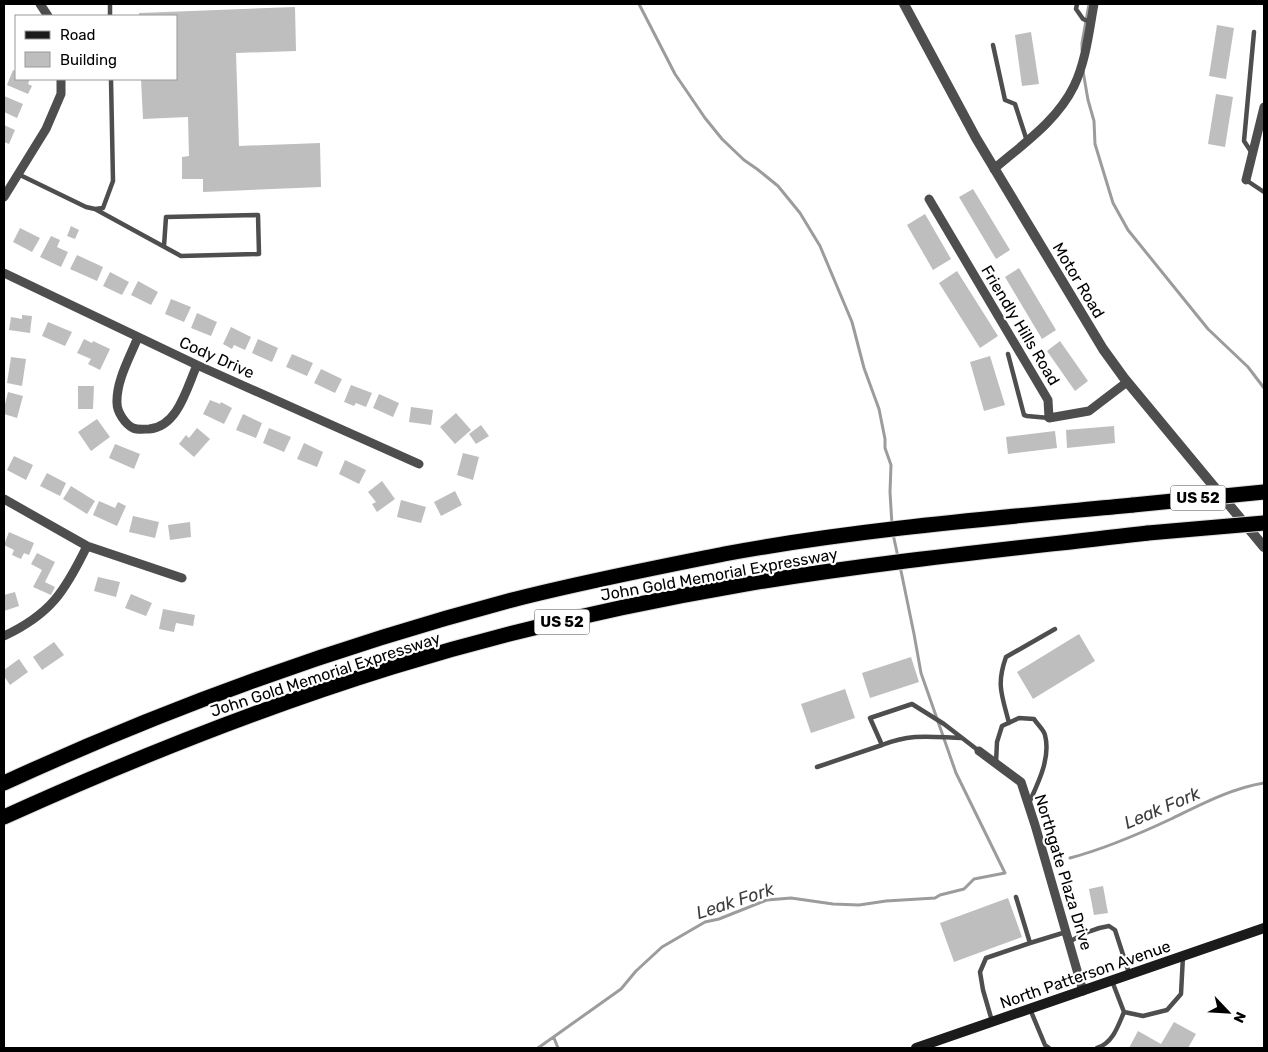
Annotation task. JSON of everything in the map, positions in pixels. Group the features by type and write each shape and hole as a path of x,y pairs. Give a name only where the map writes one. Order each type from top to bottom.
{"highway":[{"name":"John Gold Memorial Expressway","path":"4,783 79,748 189,704 408,630 513,600 727,554 831,538 933,525 1264,492"},
{"name":"John Gold Memorial Expressway","path":"4,818 164,748 279,705 393,667 509,635 624,608 739,585 854,567 1148,533 1264,523"}],"main road":[{"name":"North Patterson Avenue","path":"916,1048 1264,928"}],"street":[{"path":"40,4 47,15"},
{"name":"Motor Road","path":"904,4 976,138 1103,349 1127,382 1264,547"},
{"path":"994,169 1051,120 1074,88 1080,70 1094,4"},
{"path":"4,197 46,128 60,94 61,80"},
{"path":"1246,180 1264,107"},
{"name":"Friendly Hills Road","path":"930,199 1048,400 1049,418"},
{"name":"Cody Drive","path":"4,273 197,365 419,464"},
{"path":"138,337 121,380 117,404 120,414 131,426 140,429 151,429 166,423 180,404 197,365"},
{"path":"1049,418 1089,411 1127,382"},
{"path":"4,498 87,546 182,578"},
{"path":"4,636 34,620 50,607 74,574 87,546"},
{"name":"Northgate Plaza Drive","path":"979,751 1021,782 1083,991"}],"lane":[{"path":"1077,4 1076,10 1083,19 1090,22"},
{"path":"1252,154 1244,141 1254,32"},
{"path":"993,45 1005,100 1015,104 1027,141"},
{"path":"95,209 103,208 114,181 111,80"},
{"path":"18,174 86,207 95,209 181,256 259,254 258,215 166,216 164,246"},
{"path":"1246,180 1264,192"},
{"path":"1008,354 1024,415 1049,418"},
{"path":"1009,723 1000,686 1001,673 1006,657 1055,629"},
{"path":"882,745 870,718 912,704 944,724 979,751"},
{"path":"996,764 997,742 1002,726 1019,718 1034,719 1045,734 1046,759 1028,804"},
{"path":"817,767 894,740 917,736 962,738"},
{"path":"1016,897 1030,943"},
{"path":"1069,942 1087,932 1109,926 1115,930 1129,975"},
{"path":"992,1022 980,972 986,958 1066,932"},
{"path":"1124,1012 1143,1016 1167,1010 1181,994 1183,956"},
{"path":"1097,1048 1104,1046 1115,1032 1124,1012 1112,981"},
{"path":"1030,1009 1045,1045 1049,1048"}],"building":[{"path":"295,7 296,51 236,53 239,146 320,143 321,187 203,192 203,179 182,179 182,157 189,156 188,117 143,119 141,80 178,80 178,15 139,15 139,13"},
{"path":"1217,25 1234,28 1226,79 1209,76"},
{"path":"1031,32 1039,84 1022,86 1015,35"},
{"path":"13,70 15,71 15,80 30,80 28,84 32,86 28,94 7,85"},
{"path":"1216,94 1233,97 1225,147 1208,144"},
{"path":"4,96 23,104 17,118 4,112"},
{"path":"4,125 15,130 9,144 4,142"},
{"path":"973,189 1010,250 996,259 959,197"},
{"path":"925,214 951,259 933,270 907,225"},
{"path":"71,226 79,230 75,239 67,236"},
{"path":"20,228 40,238 32,252 13,242"},
{"path":"51,236 60,240 57,247 68,252 61,267 40,257"},
{"path":"77,255 103,267 97,281 70,269"},
{"path":"1019,268 1056,330 1042,339 1005,277"},
{"path":"957,271 998,336 980,348 939,283"},
{"path":"110,272 129,282 122,295 103,286"},
{"path":"138,281 158,292 151,305 131,295"},
{"path":"171,299 191,307 184,322 165,314"},
{"path":"197,313 217,322 211,336 191,328"},
{"path":"22,315 32,316 30,333 9,330 11,317 22,319"},
{"path":"48,322 72,332 65,346 42,336"},
{"path":"231,327 251,337 245,350 234,345 232,349 223,344"},
{"path":"84,339 110,349 100,370 88,364 91,359 77,353"},
{"path":"258,339 278,348 272,362 252,353"},
{"path":"1060,341 1088,381 1075,391 1047,351"},
{"path":"292,354 313,363 307,376 286,367"},
{"path":"990,356 1005,405 984,411 970,362"},
{"path":"11,357 26,359 22,386 7,383"},
{"path":"321,369 342,379 335,393 314,383"},
{"path":"351,385 372,393 366,407 356,403 354,406 344,402"},
{"path":"78,386 94,386 93,409 78,409"},
{"path":"8,392 23,396 17,418 4,414"},
{"path":"379,394 399,403 393,417 373,408"},
{"path":"210,400 220,404 221,402 232,408 224,424 203,414"},
{"path":"411,407 433,410 431,425 409,422"},
{"path":"456,413 471,430 455,444 440,427"},
{"path":"243,414 262,423 256,438 236,430"},
{"path":"97,419 110,437 91,451 78,432"},
{"path":"481,425 489,436 476,444 469,434"},
{"path":"1114,426 1115,443 1067,448 1066,430"},
{"path":"197,428 210,439 194,457 179,444 186,435 189,438"},
{"path":"269,428 291,437 284,452 263,443"},
{"path":"1055,431 1057,448 1008,454 1006,437"},
{"path":"304,443 323,452 317,467 297,459"},
{"path":"115,444 140,454 134,469 109,458"},
{"path":"463,453 479,457 473,480 457,475"},
{"path":"14,456 33,465 26,480 7,470"},
{"path":"345,460 366,470 359,484 339,474"},
{"path":"47,473 66,483 60,496 40,486"},
{"path":"382,481 395,499 377,512 372,504 376,502 368,492"},
{"path":"71,486 95,501 87,514 63,499"},
{"path":"455,491 462,505 441,516 434,502"},
{"path":"401,500 426,507 421,523 397,517"},
{"path":"99,501 115,508 118,502 126,506 117,526 93,515"},
{"path":"133,516 159,522 155,538 129,532"},
{"path":"190,522 191,537 170,540 168,525"},
{"path":"9,532 34,543 29,555 24,553 21,559 12,555 14,550 4,545"},
{"path":"37,553 55,562 45,582 55,587 51,595 33,587 42,570 31,564"},
{"path":"98,577 120,582 116,597 94,591"},
{"path":"15,592 19,606 4,611 4,595"},
{"path":"131,594 152,603 146,616 125,608"},
{"path":"163,609 195,615 193,626 176,623 174,632 159,629"},
{"path":"1079,634 1095,661 1033,699 1017,672"},
{"path":"54,642 64,655 42,670 33,657"},
{"path":"911,657 919,682 870,698 862,673"},
{"path":"19,659 28,672 10,685 4,676 4,670"},
{"path":"845,689 855,718 811,733 801,704"},
{"path":"1103,886 1108,913 1094,915 1089,889"},
{"path":"1008,898 1022,937 954,962 940,923"},
{"path":"1174,1022 1196,1034 1188,1048 1129,1048 1138,1031 1161,1044"}],"waterway":[{"path":"639,4 675,74 705,118 722,139 744,160 778,186 800,213 820,246 852,322 864,368 879,409 885,448 891,465 892,525"},
{"path":"1082,50 1089,4"},
{"path":"1083,71 1094,121 1095,144 1113,203 1128,230 1208,329 1248,367 1264,388"},
{"path":"893,534 898,557"},
{"name":"Leak Fork","path":"538,1048 621,989 636,971 662,947 705,922 719,919 767,900 791,898 833,904 859,905 886,901 935,898 964,889 974,879 1005,873 956,773 921,673 900,566"},
{"name":"Leak Fork","path":"1070,858 1134,836 1228,793 1264,783"},
{"path":"554,1038 558,1048"}]}
